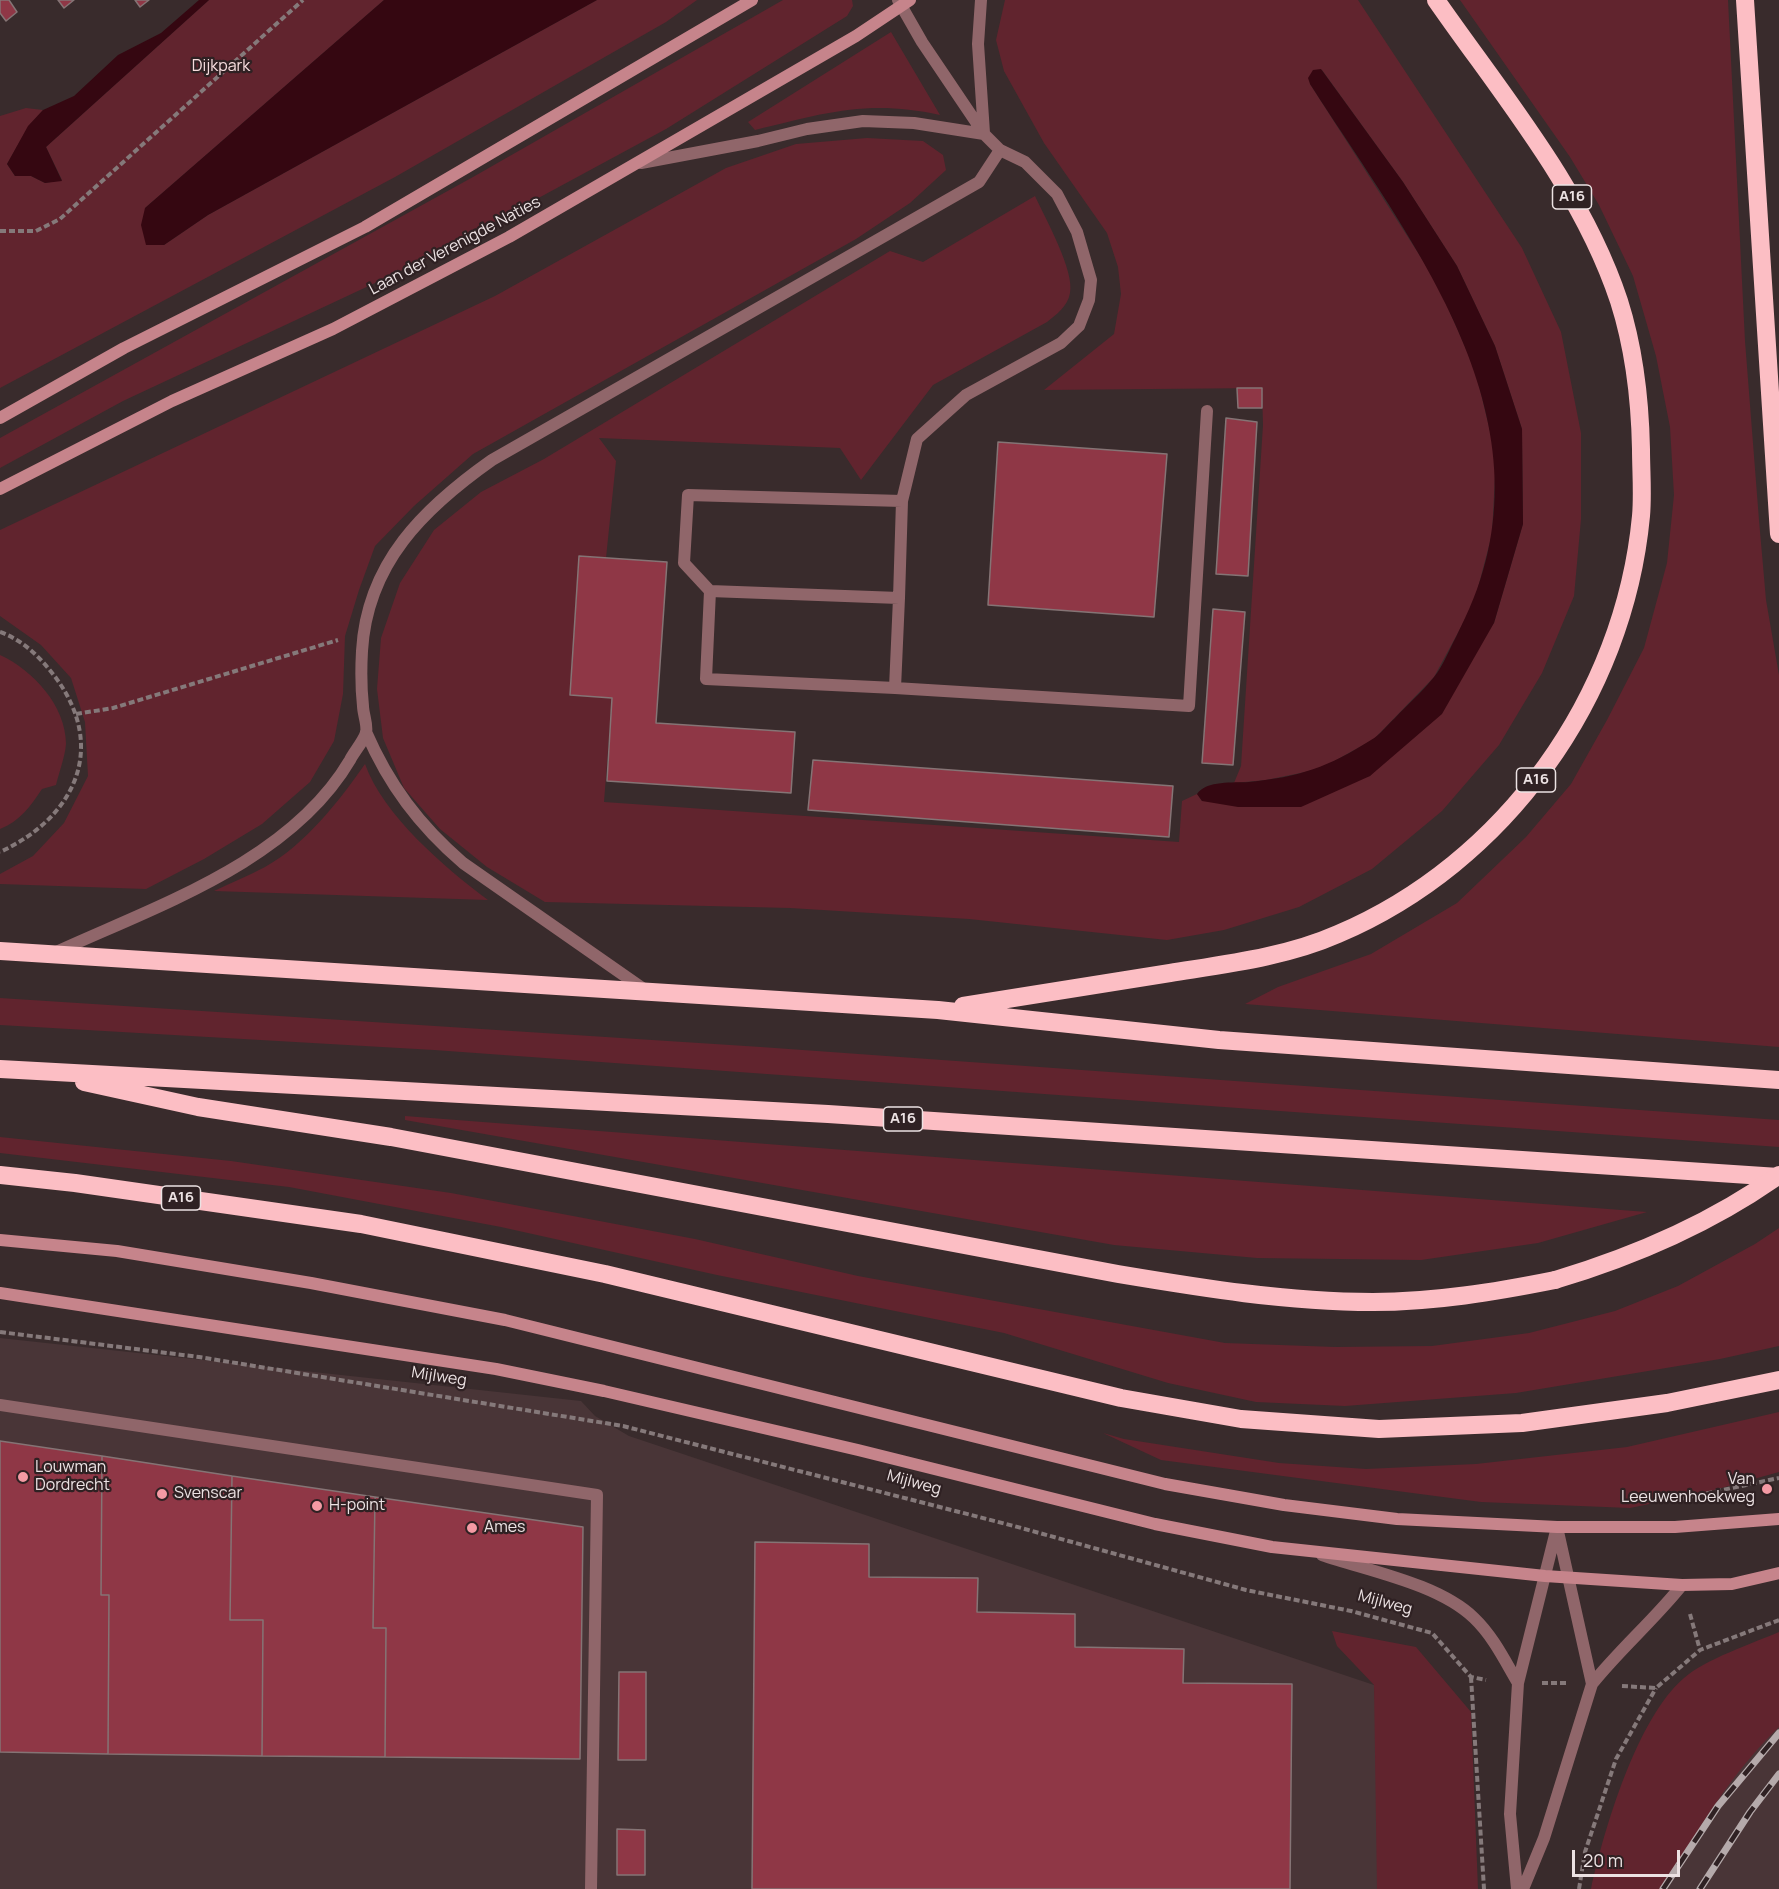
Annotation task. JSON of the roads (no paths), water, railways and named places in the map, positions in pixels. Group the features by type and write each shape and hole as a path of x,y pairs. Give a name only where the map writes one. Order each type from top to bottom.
{"highway":[{"name":"A16","path":"938,1010 1275,954 1334,936 1371,919 1425,886 1484,838 1543,772 1565,742 1587,700 1618,621 1630,584 1637,547 1642,486 1640,425 1634,364 1619,301 1590,232 1566,186 1436,0"},
{"path":"1745,0 1779,534"},
{"name":"A16","path":"0,951 938,1010 1219,1040 1779,1080"},
{"name":"A16","path":"0,1069 816,1114 1779,1176"},
{"name":"A16","path":"27,1070 198,1107 391,1137 1106,1272 1231,1292 1302,1300 1374,1302 1453,1297 1555,1280 1608,1264 1661,1243 1712,1217 1779,1176"},
{"name":"A16","path":"0,1175 75,1183 361,1224 605,1274 1121,1398 1241,1419 1379,1429 1521,1423 1667,1403 1779,1380"}],"main road":[{"path":"0,418 124,348 364,227 752,0"},
{"name":"Laan der Verenigde Naties","path":"0,489 172,401 333,329 509,237 856,36 899,2"},
{"path":"0,1240 117,1251 311,1283 505,1320 1176,1486 1284,1505 1397,1520 1557,1527 1675,1527 1779,1519"},
{"name":"Mijlweg","path":"0,1293 496,1369 604,1391 858,1450 1155,1524 1272,1547 1545,1576 1682,1585 1732,1584 1779,1573"}],"street":[{"path":"981,0 978,44 984,134"},
{"path":"896,688 902,501 917,439 966,395 1061,343 1080,326 1089,300 1091,280 1085,254 1057,194 1025,162 1000,150 984,134 899,2"},
{"path":"640,163 807,129 863,121 914,123 984,134"},
{"path":"645,990 463,863 438,842 401,799 366,732 362,681 364,633 370,601 397,548 416,523 452,488 492,460 979,182 1000,150"},
{"path":"710,591 706,679 1189,706 1208,411"},
{"path":"899,598 710,591 684,563 688,495 902,501"},
{"path":"51,954 216,877 273,841 300,821 323,798 345,769 366,732"},
{"path":"0,1405 597,1495 591,1889"},
{"path":"1517,1889 1510,1814 1518,1683 1557,1527"},
{"path":"1557,1527 1592,1684"},
{"path":"1310,1551 1452,1599 1475,1619 1488,1635 1518,1683"},
{"path":"1523,1889 1544,1838 1592,1684 1682,1585"}],"railway":[{"path":"1663,1889 1718,1806 1779,1733"},
{"path":"1700,1889 1750,1812 1779,1774"}],"place":[{"name":"Louwman Dordrecht","path":"23,1477"},
{"name":"Van Leeuwenhoekweg","path":"1767,1489"},
{"name":"Svenscar","path":"162,1494"},
{"name":"H-point","path":"317,1506"},
{"name":"Ames","path":"472,1528"}],"park label":[{"name":"Dijkpark","path":"221,67"}]}
